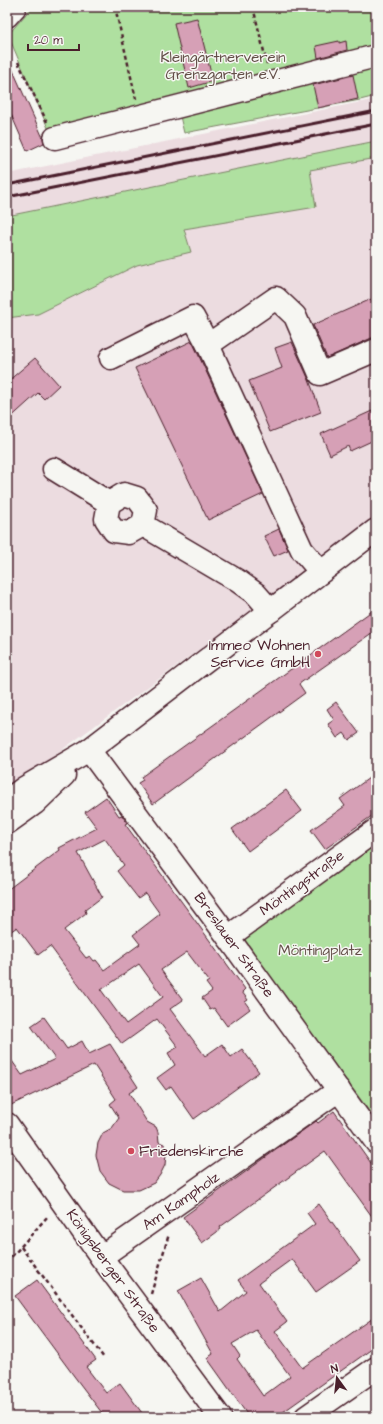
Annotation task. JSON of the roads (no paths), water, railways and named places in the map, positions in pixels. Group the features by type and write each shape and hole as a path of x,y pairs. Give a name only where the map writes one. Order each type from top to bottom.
{"street":[{"path":"7,16 15,7"},
{"path":"55,138 272,84 376,56"},
{"path":"208,345 276,298 295,316 320,374 376,350"},
{"path":"111,358 193,317 208,345 302,550 321,572"},
{"path":"54,469 109,503"},
{"path":"124,494 137,498 146,510 143,525 129,533 114,531 106,519 109,503 124,494"},
{"path":"143,525 238,581 256,594 271,611"},
{"path":"7,801 24,788 89,750 376,530"},
{"path":"7,823 35,803 89,750"},
{"name":"Breslauer Straße","path":"89,750 228,937 339,1090 374,1135"},
{"name":"Möntingstraße","path":"228,937 376,830"},
{"name":"Am Kampholz","path":"101,1257 339,1090"},
{"name":"Königsberger Straße","path":"7,1124 101,1257 220,1417"},
{"path":"306,1417 376,1368"}],"railway":[{"path":"7,185 376,111"},
{"path":"7,197 376,124"}],"place":[{"name":"Immeo Wohnen Service GmbH","path":"318,654"},
{"name":"Friedenskirche","path":"131,1151"}],"park label":[{"name":"Kleingärtnerverein Grenzgarten e.V.","path":"223,66"},
{"name":"Möntingplatz","path":"320,950"}]}
